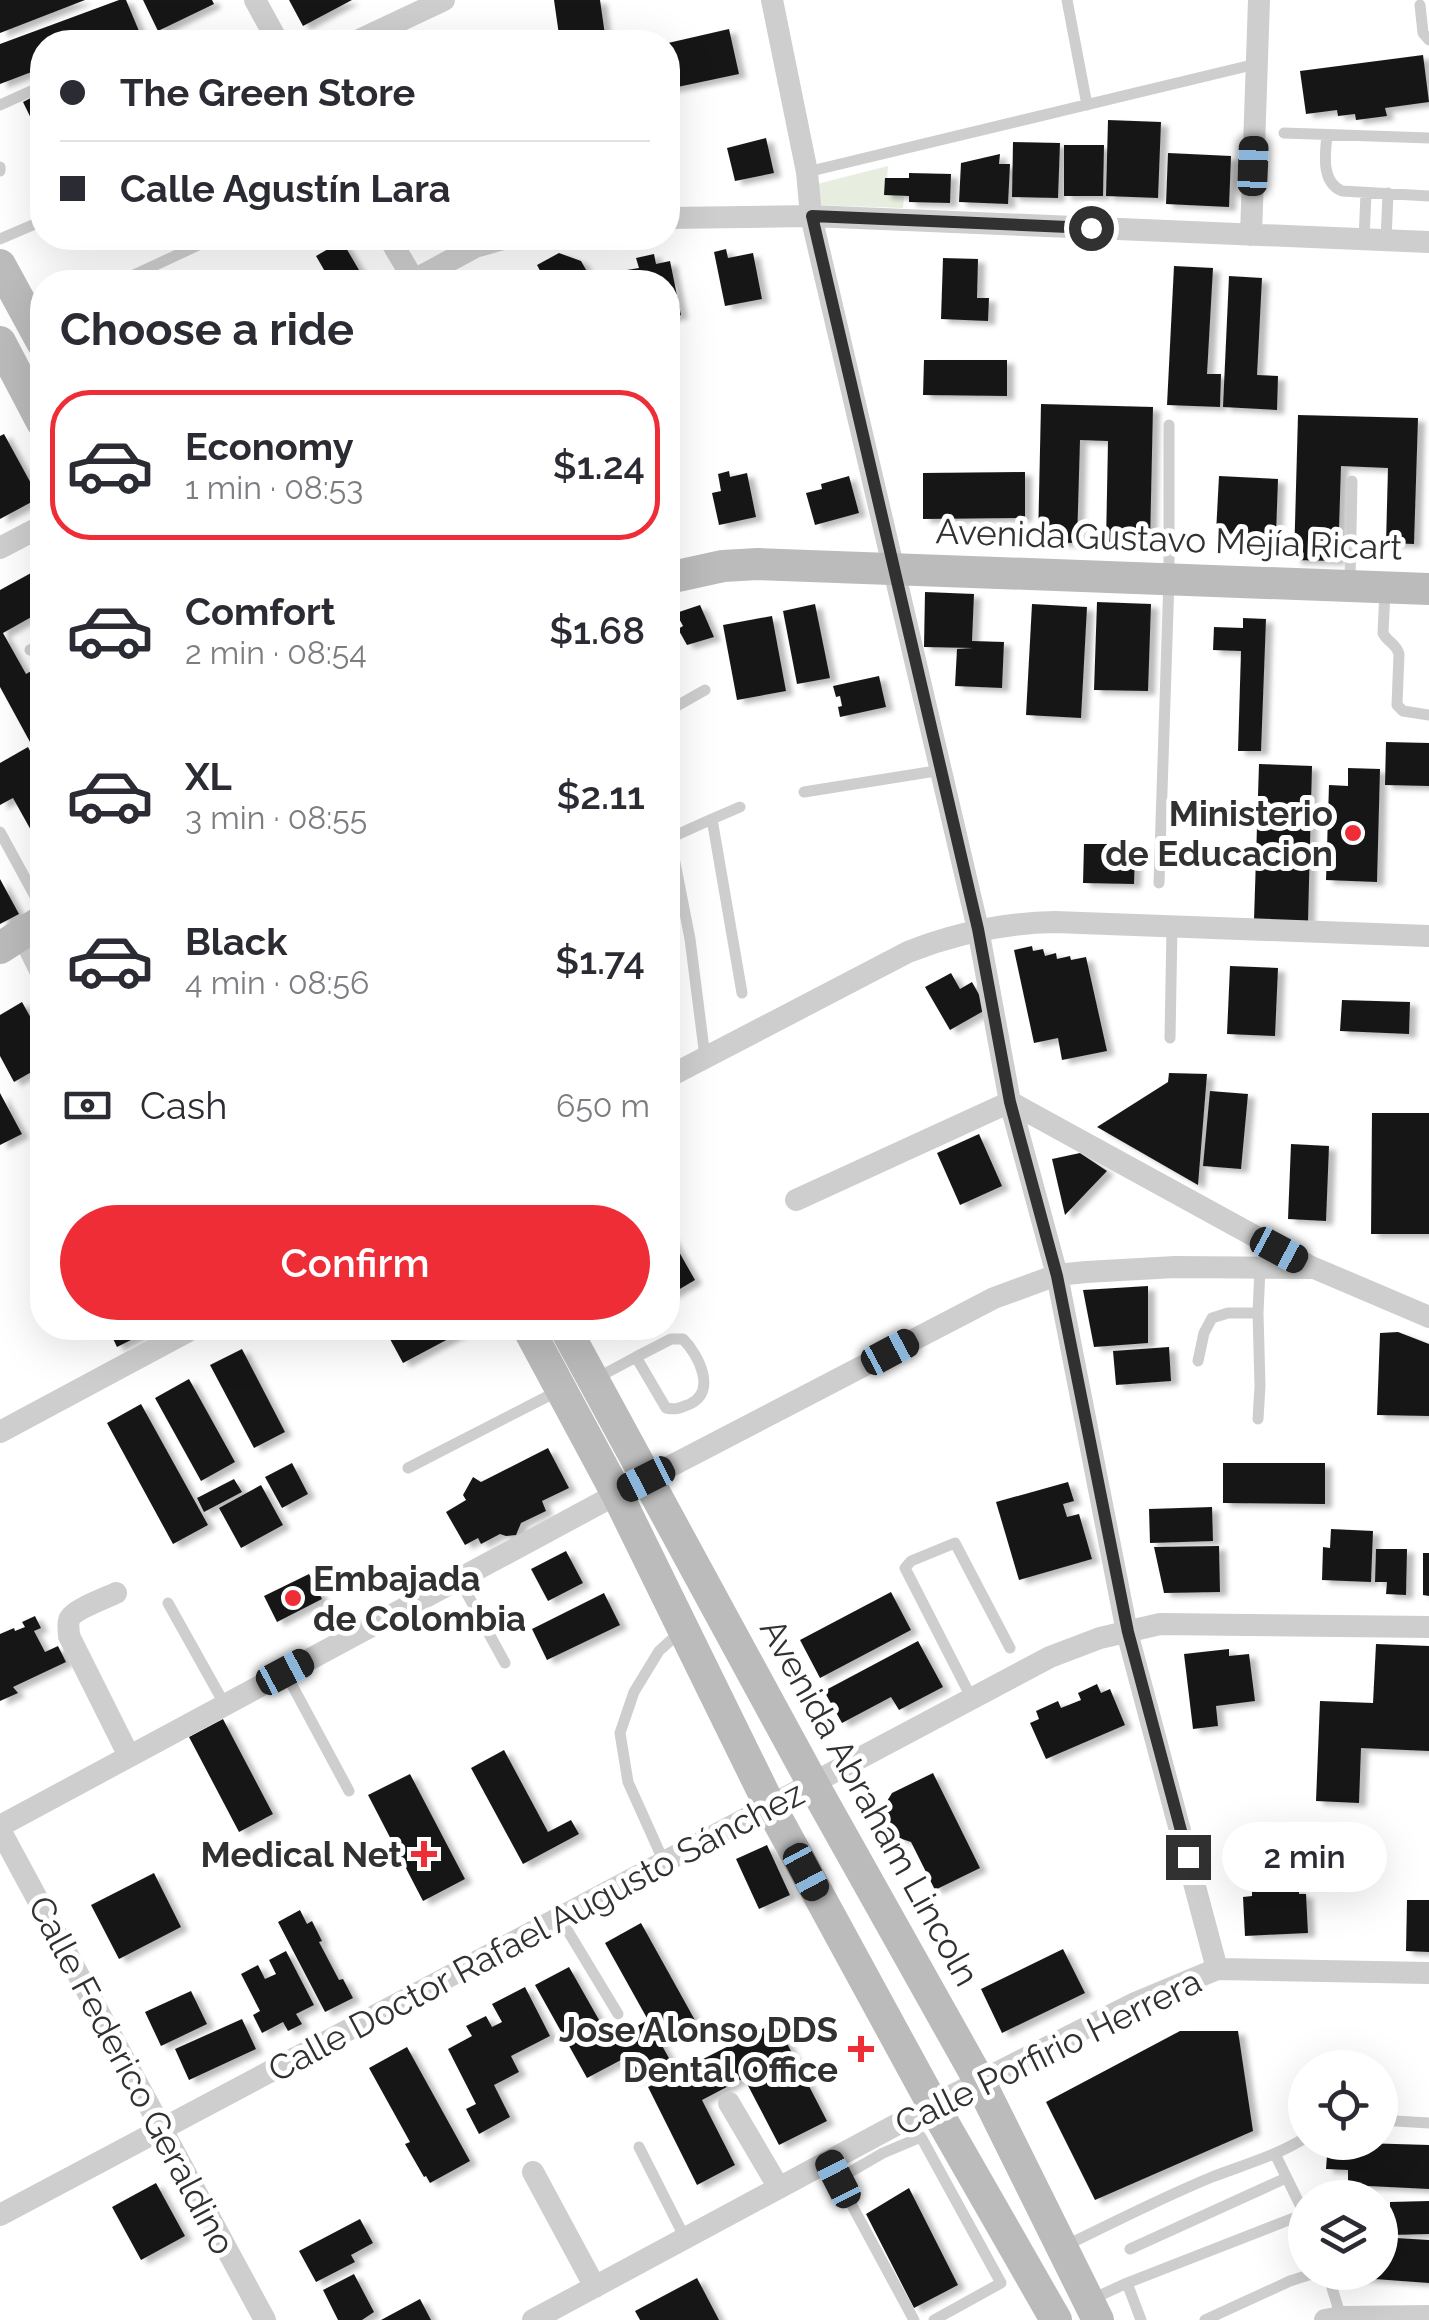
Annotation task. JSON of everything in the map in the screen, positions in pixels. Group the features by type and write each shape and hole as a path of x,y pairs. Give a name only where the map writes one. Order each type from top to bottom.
{"main road":[{"path":"0,266 30,314"},
{"path":"0,342 30,399"},
{"name":"Avenida Gustavo Mejía Ricart","path":"680,575 723,566 758,564 1429,588"},
{"name":"Avenida Abraham Lincoln","path":"534,1340 561,1389 632,1486 813,1784 980,2082 1093,2310"},
{"name":"Avenida Abraham Lincoln","path":"571,1340 593,1380 684,1630 770,1806 933,2105 970,2196 1056,2320"}],"street":[{"path":"255,0 271,30"},
{"path":"380,30 444,0"},
{"path":"772,0 807,172 812,216 978,929 1010,1102 1057,1276 1128,1632 1218,1969"},
{"path":"1251,235 1259,0"},
{"path":"680,218 812,216 1429,242"},
{"path":"434,270 471,250"},
{"path":"0,548 30,532"},
{"path":"680,1071 908,952 978,929 1055,922 1429,936"},
{"path":"796,1200 1010,1102"},
{"path":"1010,1102 1314,1268 1429,1317"},
{"path":"0,1828 632,1486 994,1298 1057,1276 1175,1267 1314,1268"},
{"path":"0,1432 172,1340"},
{"path":"116,1593 76,1612 68,1627 129,1756"},
{"name":"Calle Doctor Rafael Augusto Sánchez","path":"0,2215 1050,1657 1100,1638 1160,1624 1429,1627"},
{"name":"Calle Federico Geraldino","path":"0,1828 264,2320"},
{"name":"Calle Porfirio Herrera","path":"533,2320 779,2188 833,2170 878,2145 933,2105 1132,2004 1218,1969 1429,1974"},
{"path":"728,2103 779,2188"},
{"path":"533,2172 595,2287"},
{"path":"1333,2318 1429,2316"}],"lane":[{"path":"1067,0 1088,104"},
{"path":"1420,5 1423,33 1429,40"},
{"path":"807,172 1256,64"},
{"path":"0,104 30,91"},
{"path":"1284,133 1429,138"},
{"path":"1327,135 1325,152 1330,184 1342,191 1429,196"},
{"path":"1366,193 1375,240"},
{"path":"1375,240 1388,194"},
{"path":"0,239 30,225"},
{"path":"145,270 188,250"},
{"path":"1159,883 1170,579 1170,425"},
{"path":"1350,586 1352,481"},
{"path":"1385,587 1383,633 1400,654 1396,706 1403,712 1429,715"},
{"path":"680,704 705,690"},
{"path":"804,792 942,770"},
{"path":"680,829 740,807"},
{"path":"712,819 742,994"},
{"path":"0,832 27,928"},
{"path":"680,888 705,1058"},
{"path":"1170,1038 1172,927"},
{"path":"1258,1419 1260,1268"},
{"path":"1198,1361 1212,1318 1258,1314"},
{"path":"636,1357 666,1408 676,1410 699,1400 705,1381 691,1347 680,1339"},
{"path":"593,1380 669,1340"},
{"path":"408,1468 561,1389"},
{"path":"972,1699 905,1568 911,1561 955,1543 1010,1648"},
{"path":"459,1579 505,1662"},
{"path":"168,1603 225,1704"},
{"path":"664,1862 628,1782 620,1733 634,1692 659,1650 684,1630"},
{"path":"285,1672 348,1791"},
{"path":"560,1918 618,2014"},
{"path":"1398,2121 1429,2124"},
{"path":"878,2145 921,2137 970,2196 1001,2283 934,2320"},
{"path":"638,2147 685,2238"},
{"path":"1062,2248 1131,2213 1288,2147"},
{"path":"1275,2154 1288,2182"},
{"path":"833,2170 914,2320"},
{"path":"1130,2249 1286,2178"},
{"path":"1093,2310 1127,2283 1288,2220"},
{"path":"1127,2283 1141,2320"},
{"path":"1205,2320 1288,2283"},
{"path":"1329,2290 1333,2318"}],"green space":[{"path":"888,166 886,193 904,197 903,208 817,205 813,185"}],"building":[{"path":"0,0 85,0 0,33"},
{"path":"126,0 139,30 38,30"},
{"path":"143,0 212,0 214,4 158,30"},
{"path":"289,0 352,0 303,26"},
{"path":"554,0 600,0 604,30 558,30"},
{"path":"729,29 739,74 680,86 680,40"},
{"path":"30,33 30,73 0,84 0,44"},
{"path":"1423,55 1429,102 1385,108 1387,116 1356,120 1355,114 1338,116 1337,110 1306,114 1300,71"},
{"path":"30,98 30,116 23,102"},
{"path":"1108,120 1161,122 1158,198 1106,196"},
{"path":"766,138 774,173 735,181 727,148"},
{"path":"1013,142 1060,143 1058,198 1012,197"},
{"path":"1064,145 1104,145 1103,196 1064,196"},
{"path":"1168,153 1231,156 1229,207 1166,204"},
{"path":"1000,154 999,164 1010,164 1008,204 959,202 961,163"},
{"path":"909,173 951,174 950,203 909,202 909,196 884,195 885,178 909,178"},
{"path":"726,249 728,258 753,253 762,299 725,306 714,252"},
{"path":"326,250 347,250 359,270 324,270 316,256"},
{"path":"559,253 581,261 586,270 540,270 537,265"},
{"path":"654,254 656,264 670,261 672,270 627,270 639,268 636,258"},
{"path":"943,258 978,259 977,298 989,298 988,321 941,319"},
{"path":"1174,266 1213,268 1207,374 1221,374 1220,407 1167,405"},
{"path":"1229,276 1262,278 1257,375 1278,376 1277,410 1223,407"},
{"path":"924,360 1007,360 1007,396 923,395"},
{"path":"1041,404 1153,407 1150,544 1106,543 1108,441 1080,440 1077,543 1038,542"},
{"path":"1298,415 1418,418 1414,544 1386,543 1388,468 1341,466 1338,561 1294,560"},
{"path":"4,434 30,482 30,503 0,519 0,436"},
{"path":"729,471 730,477 747,473 756,517 719,525 712,493 721,491 718,474"},
{"path":"1025,472 1025,518 923,519 923,473"},
{"path":"849,476 859,513 815,525 806,493"},
{"path":"1219,476 1278,479 1276,535 1216,533"},
{"path":"30,574 30,618 3,633 26,674 30,672 30,742 0,687 0,590"},
{"path":"925,592 974,594 972,641 1004,642 1002,688 955,686 957,649 973,648 924,647"},
{"path":"1097,602 1151,604 1148,691 1094,690"},
{"path":"815,604 830,678 797,684 783,611"},
{"path":"1032,604 1087,607 1081,718 1026,715"},
{"path":"700,605 714,637 687,645 680,633 680,612"},
{"path":"772,616 786,691 737,700 723,625"},
{"path":"1243,618 1266,619 1261,751 1238,751 1241,651 1213,650 1214,627 1243,628"},
{"path":"879,676 886,707 840,717 840,696 836,697 833,686"},
{"path":"1386,742 1429,743 1429,786 1385,785"},
{"path":"28,747 30,751 30,828 13,798 0,805 0,763"},
{"path":"1259,764 1312,766 1308,921 1254,920"},
{"name":"Ministerio de Educacion","path":"1348,768 1380,769 1377,882 1326,880 1329,785 1348,786"},
{"path":"1084,844 1107,844 1107,854 1135,855 1134,884 1083,883"},
{"path":"0,879 19,914 0,924"},
{"path":"1032,946 1033,951 1043,949 1045,956 1056,953 1057,959 1086,957 1107,1051 1062,1060 1058,1038 1034,1043 1014,950"},
{"path":"1230,966 1278,968 1275,1036 1227,1034"},
{"path":"951,973 960,989 972,982 987,1009 950,1030 925,987"},
{"path":"1342,1000 1410,1002 1409,1034 1340,1031"},
{"path":"22,1002 30,1016 30,1073 14,1082 0,1056 0,1015"},
{"path":"1169,1073 1207,1074 1198,1185 1097,1127 1168,1082"},
{"path":"1210,1091 1248,1094 1241,1169 1203,1166"},
{"path":"0,1093 22,1134 0,1145"},
{"path":"1372,1113 1429,1113 1429,1234 1371,1234"},
{"path":"979,1134 1002,1186 960,1205 937,1153"},
{"path":"1291,1144 1329,1146 1326,1221 1288,1219"},
{"path":"1080,1153 1107,1171 1065,1215 1052,1159"},
{"path":"680,1254 695,1280 680,1289"},
{"path":"1148,1286 1148,1343 1094,1347 1083,1290"},
{"path":"1398,1332 1429,1344 1429,1416 1377,1415 1380,1333"},
{"path":"391,1340 446,1340 403,1363"},
{"path":"1169,1347 1171,1381 1116,1385 1113,1351"},
{"path":"242,1349 285,1432 254,1448 210,1365"},
{"path":"189,1379 235,1462 201,1481 155,1398"},
{"path":"141,1404 208,1525 173,1544 107,1423"},
{"path":"548,1448 569,1488 542,1501 546,1511 521,1523 516,1535 500,1534 481,1544 478,1538 465,1545 446,1512 466,1500 463,1495 473,1477 481,1482"},
{"path":"292,1463 308,1494 282,1508 265,1477"},
{"path":"1223,1463 1325,1463 1325,1504 1223,1503"},
{"path":"234,1479 242,1492 204,1512 197,1498"},
{"path":"1068,1482 1074,1501 1063,1504 1067,1517 1079,1514 1092,1559 1019,1580 996,1502"},
{"path":"261,1485 283,1525 241,1548 219,1508"},
{"path":"1212,1507 1213,1541 1150,1543 1149,1509"},
{"path":"1331,1529 1373,1531 1371,1582 1322,1580 1323,1547 1330,1548"},
{"path":"1219,1546 1220,1592 1164,1593 1154,1547"},
{"path":"1376,1549 1407,1549 1406,1595 1386,1594 1387,1582 1375,1582"},
{"path":"566,1551 583,1583 548,1601 531,1569"},
{"path":"1423,1553 1429,1553 1429,1596 1423,1595"},
{"name":"Embajada de Colombia","path":"309,1574 322,1599 277,1622 264,1596"},
{"path":"891,1592 911,1630 820,1678 800,1640"},
{"path":"604,1593 620,1625 547,1660 532,1629"},
{"path":"35,1616 41,1628 34,1631 45,1652 58,1646 66,1662 13,1687 18,1693 0,1701 0,1634 25,1627 22,1622"},
{"path":"918,1641 943,1687 899,1710 891,1697 842,1723 824,1691"},
{"path":"1376,1644 1429,1646 1429,1751 1361,1748 1359,1803 1316,1801 1320,1701 1373,1703"},
{"path":"1229,1649 1229,1656 1249,1654 1255,1701 1216,1706 1218,1726 1193,1729 1184,1654"},
{"path":"1097,1684 1101,1693 1110,1689 1125,1725 1046,1759 1030,1723 1039,1719 1036,1711 1058,1701 1061,1708 1081,1700 1078,1693"},
{"path":"223,1719 273,1814 239,1832 189,1737"},
{"path":"504,1750 548,1832 571,1820 579,1834 523,1864 471,1768"},
{"path":"933,1773 980,1868 935,1890 911,1842 889,1829 883,1816 892,1793"},
{"name":"Medical Net","path":"410,1774 465,1879 423,1901 368,1795"},
{"path":"767,1845 790,1895 759,1909 736,1859"},
{"path":"154,1873 181,1927 119,1959 91,1905"},
{"path":"1299,1889 1299,1894 1306,1894 1308,1933 1245,1936 1243,1897 1252,1896 1252,1892"},
{"path":"1407,1900 1429,1900 1429,1952 1406,1951"},
{"path":"300,1910 307,1924 312,1921 339,1980 343,1979 353,1998 325,2012 278,1922"},
{"path":"641,1923 696,2022 660,2042 670,2060 632,2081 621,2060 587,2078 535,1985 569,1967 611,2041 648,2020 605,1943"},
{"path":"1063,1949 1085,1993 1002,2033 981,1989"},
{"path":"286,1951 314,2005 296,2014 302,2024 288,2031 283,2022 262,2033 253,2015 260,2011 241,1974 258,1965 265,1979 276,1974 269,1960"},
{"path":"525,1987 550,2036 511,2056 519,2072 494,2085 510,2117 479,2134 466,2109 476,2104 448,2049 472,2036 466,2026 486,2016 492,2027 502,2022 492,2004"},
{"path":"191,1991 207,2024 161,2046 145,2012"},
{"path":"242,2019 256,2049 189,2080 175,2049"},
{"path":"776,2022 827,2121 779,2145 744,2078 702,2100 735,2165 697,2185 648,2087"},
{"path":"1180,2031 1238,2031 1253,2131 1095,2200 1046,2102"},
{"path":"407,2047 470,2161 430,2183 405,2144 410,2142 369,2068"},
{"path":"1398,2144 1429,2145 1429,2189 1398,2187 1398,2180 1348,2180 1348,2170 1326,2169 1327,2160 1398,2160"},
{"path":"156,2183 185,2236 141,2260 112,2207"},
{"path":"909,2188 958,2285 914,2308 866,2214"},
{"path":"1429,2201 1429,2234 1398,2235 1398,2202"},
{"path":"360,2219 373,2243 351,2255 355,2262 316,2282 299,2251"},
{"path":"1398,2238 1429,2240 1429,2283 1398,2281"},
{"path":"354,2274 374,2312 362,2320 338,2320 323,2290"},
{"path":"697,2278 719,2320 640,2320 635,2311"},
{"path":"420,2299 431,2320 381,2320"}],"place":[{"name":"Ministerio de Educacion","path":"1353,833"},
{"name":"Embajada de Colombia","path":"293,1598"},
{"name":"Medical Net","path":"424,1854"},
{"name":"Jose Alonso DDS Dental Office","path":"861,2049"}],"route":[{"path":"1091,228 812,216 978,929 1010,1102 1057,1276 1128,1632 1188,1857"}]}
